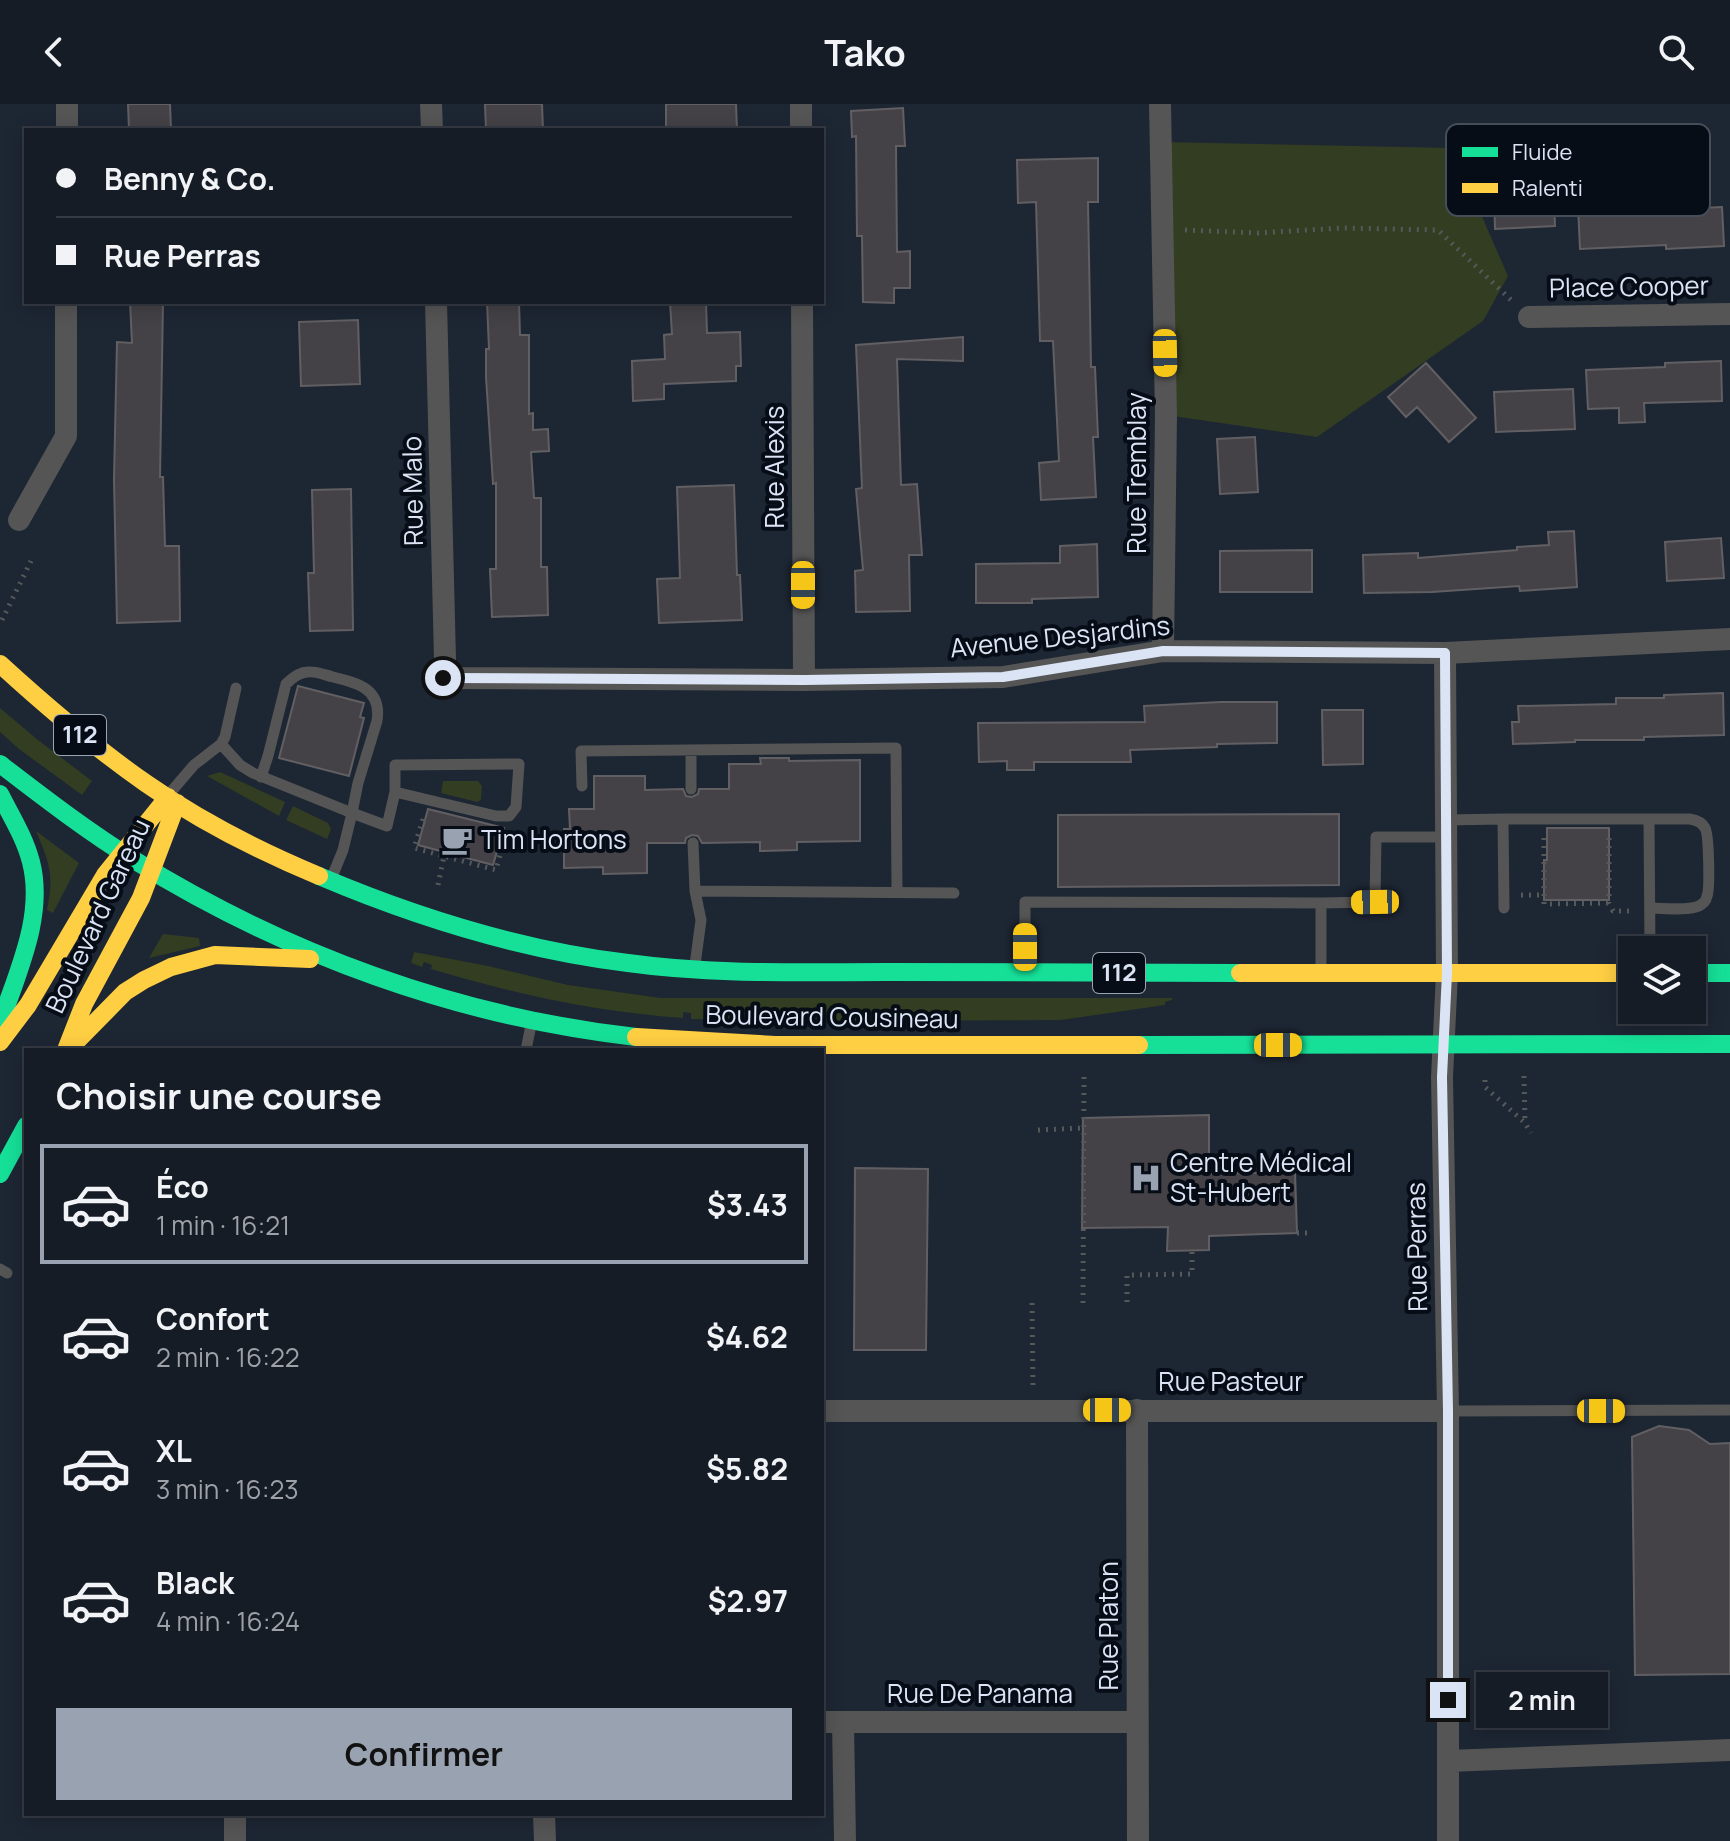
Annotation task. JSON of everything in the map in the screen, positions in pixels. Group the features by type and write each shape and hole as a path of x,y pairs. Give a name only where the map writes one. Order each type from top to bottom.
{"main road":[{"name":"Boulevard Cousineau","path":"0,664 87,740 172,800 254,846 330,881 416,914 474,932 623,963 695,969 842,973 1618,973"},
{"name":"Boulevard Cousineau","path":"0,764 78,825 151,871 252,927 377,978 448,1000 588,1031 644,1039 743,1044 1730,1044"},
{"path":"0,794 26,846 35,892 26,942 0,1024"},
{"name":"Boulevard Gareau","path":"0,1042 28,1005 105,875 172,800"},
{"name":"Boulevard Gareau","path":"68,1048 84,1004 141,898 172,800"},
{"path":"69,1048 125,992 171,967 215,955 329,960"},
{"path":"1706,973 1730,973"},
{"path":"0,1174 24,1130"}],"street":[{"path":"67,104 67,128"},
{"path":"431,104 432,128"},
{"path":"801,104 801,128"},
{"name":"Rue Tremblay","path":"1160,104 1166,415 1163,651"},
{"path":"19,520 66,436 66,304"},
{"name":"Rue Malo","path":"436,304 443,678"},
{"name":"Rue Alexis","path":"802,304 804,680"},
{"name":"Place Cooper","path":"1529,317 1730,314"},
{"name":"Avenue Desjardins","path":"443,678 804,680 1003,677 1163,651 1445,653 1730,639"},
{"name":"Rue Perras","path":"1445,653 1447,973 1443,1044 1448,1411 1448,1841"},
{"name":"Rue Platon","path":"1137,1410 1138,1841"},
{"name":"Rue Pasteur","path":"824,1411 1448,1411"},
{"path":"833,1722 845,1841"},
{"name":"Rue De Panama","path":"833,1722 1137,1722"},
{"path":"1448,1761 1730,1750"},
{"path":"235,1816 235,1841"},
{"path":"544,1816 545,1841"}],"lane":[{"path":"261,777 286,684 293,677 310,671 359,684 373,696 379,711 343,850 330,881"},
{"path":"172,800 189,769 221,744 236,688"},
{"path":"221,744 240,765 261,777 387,826 395,792 395,765 519,764 516,807 509,816 496,816 395,792"},
{"path":"582,786 581,751 896,748 897,892"},
{"path":"691,750 691,789"},
{"path":"1503,819 1504,908"},
{"path":"1025,973 1025,902 1375,902 1376,837 1503,819 1696,820 1705,826 1708,837 1708,891 1705,901 1697,907 1650,908"},
{"path":"1649,819 1650,936"},
{"path":"693,843 695,891 701,920 695,969"},
{"path":"695,891 954,893"},
{"path":"1321,903 1321,973"},
{"path":"526,1048 532,1021"},
{"path":"1448,1411 1730,1410"}],"path":[{"path":"1162,230 1257,233 1343,228 1438,230 1529,317"},
{"path":"2,620 31,561"},
{"path":"426,807 414,848 496,870 506,832"},
{"path":"1544,830 1544,904 1609,903 1609,828"},
{"path":"438,885 444,856"},
{"path":"1535,895 1544,895"},
{"path":"1524,1071 1525,1123"},
{"path":"1083,1303 1084,1073"},
{"path":"1485,1080 1485,1087 1525,1123 1531,1133"},
{"path":"1038,1130 1083,1128"},
{"path":"1297,1233 1313,1233"},
{"path":"1127,1302 1127,1275 1192,1274 1192,1250"},
{"path":"1032,1303 1034,1411"}],"green space":[{"path":"1161,142 1446,148 1446,216 1482,216 1508,276 1483,321 1317,437 1166,415"},
{"path":"0,708 92,781 82,795 0,732"},
{"path":"220,772 285,802 279,816 207,776"},
{"path":"443,781 478,781 482,786 481,800 477,802 441,793"},
{"path":"293,806 328,823 331,829 327,839 286,820"},
{"path":"36,831 79,863 53,913 47,910 49,870"},
{"path":"163,934 199,938 200,946 149,958"},
{"path":"414,952 568,985 661,998 1172,1000 1165,1002 1165,1005 1061,1020 691,1019 691,1013 683,1012 683,1018 619,1011 556,1001 493,986 431,969 432,965 424,962 422,967 411,963"}],"building":[{"path":"128,104 170,104 171,128 129,128"},
{"path":"485,104 542,104 543,128 486,128"},
{"path":"666,104 736,104 737,128 666,128"},
{"path":"903,108 905,146 896,146 897,252 910,251 910,288 894,288 894,303 863,302 862,236 857,236 856,136 852,137 851,111"},
{"path":"1098,158 1098,202 1088,202 1091,367 1095,367 1098,437 1093,437 1096,497 1041,500 1039,463 1059,461 1053,341 1040,341 1036,202 1018,203 1017,160"},
{"path":"1722,207 1724,246 1580,249 1578,216 1710,216 1710,208"},
{"path":"1495,216 1555,216 1555,226 1495,229"},
{"path":"130,304 163,304 160,477 163,477 165,546 179,546 180,621 117,623 114,479 117,342 132,343"},
{"path":"487,304 519,304 520,335 529,335 529,414 533,413 533,430 548,429 549,451 531,452 534,498 541,498 541,567 547,567 548,615 492,617 490,569 496,569 496,483 493,484 486,377 486,349 489,349"},
{"path":"670,304 706,304 707,333 740,332 741,366 736,366 736,381 664,384 664,399 633,401 632,361 665,359 664,335 672,334"},
{"path":"358,320 360,384 301,386 299,322"},
{"path":"963,337 963,361 897,359 901,485 917,484 922,555 909,555 910,611 856,612 855,571 863,570 856,489 862,488 856,345"},
{"path":"1721,361 1722,401 1644,403 1645,422 1619,423 1619,408 1588,409 1586,370"},
{"path":"1426,363 1476,418 1449,442 1417,407 1406,417 1388,397"},
{"path":"1573,389 1575,429 1496,432 1494,392"},
{"path":"1255,437 1258,492 1220,494 1217,439"},
{"path":"734,485 742,620 659,623 657,579 680,578 677,487"},
{"path":"351,489 353,630 310,631 308,573 314,573 312,490"},
{"path":"1574,531 1577,587 1520,591 1519,586 1364,593 1363,555 1418,553 1418,558 1517,550 1517,547 1549,545 1548,532"},
{"path":"1721,538 1724,578 1667,581 1665,542"},
{"path":"1097,544 1098,597 1032,599 1032,603 976,603 976,564 1060,563 1060,546"},
{"path":"1312,550 1312,592 1220,592 1220,551"},
{"path":"298,686 364,703 360,717 364,718 349,776 279,758"},
{"path":"1723,693 1724,735 1513,744 1512,722 1519,722 1518,706 1616,704 1616,698"},
{"path":"1277,702 1277,743 1130,750 1131,762 1034,762 1034,770 1007,770 1007,761 979,762 978,723 1145,722 1144,706"},
{"path":"1322,710 1363,710 1363,764 1323,765"},
{"path":"760,758 789,758 789,761 860,760 860,841 797,842 797,850 760,851 760,842 702,843 698,836 692,835 686,838 685,843 647,843 647,873 603,874 603,867 564,868 564,829 570,829 569,809 594,809 594,776 645,776 645,790 683,789 686,796 692,797 698,794 699,789 729,789 729,764 761,764"},
{"path":"428,809 504,828 493,865 418,845"},
{"path":"1339,814 1339,885 1058,887 1058,815"},
{"path":"1547,828 1609,828 1609,900 1544,900"},
{"name":"Centre Médical St-Hubert","path":"1209,1115 1209,1174 1295,1172 1297,1233 1209,1236 1209,1250 1167,1251 1168,1227 1082,1228 1083,1118"},
{"path":"855,1168 928,1169 926,1350 854,1350"},
{"path":"1659,1426 1689,1430 1710,1444 1730,1443 1730,1674 1635,1675 1632,1437"}],"traffic: fast":[{"path":"0,764 82,826 134,860 192,894 313,952 439,997 570,1028 636,1037"},
{"path":"0,794 28,853 34,882 32,924 0,1024"},
{"path":"319,876 432,919 509,941 660,967 758,972 1240,973"},
{"path":"1706,973 1730,973"},
{"path":"1139,1045 1730,1044"},
{"path":"0,1174 24,1130"}],"traffic: slow":[{"path":"0,664 90,742 167,798 230,834 319,876"},
{"path":"0,1042 28,1005 105,875 168,797"},
{"path":"67,1048 84,1004 141,898 177,803"},
{"path":"70,1048 125,992 171,967 215,955 310,959"},
{"path":"1240,973 1618,973"},
{"path":"636,1037 775,1045 1139,1045"}],"place":[{"name":"Tim Hortons","path":"457,840"},
{"name":"Centre Médical St-Hubert","path":"1146,1178"}],"route":[{"path":"443,678 804,680 1003,677 1163,651 1445,653 1447,973 1442,1077 1448,1411 1448,1700"}]}
